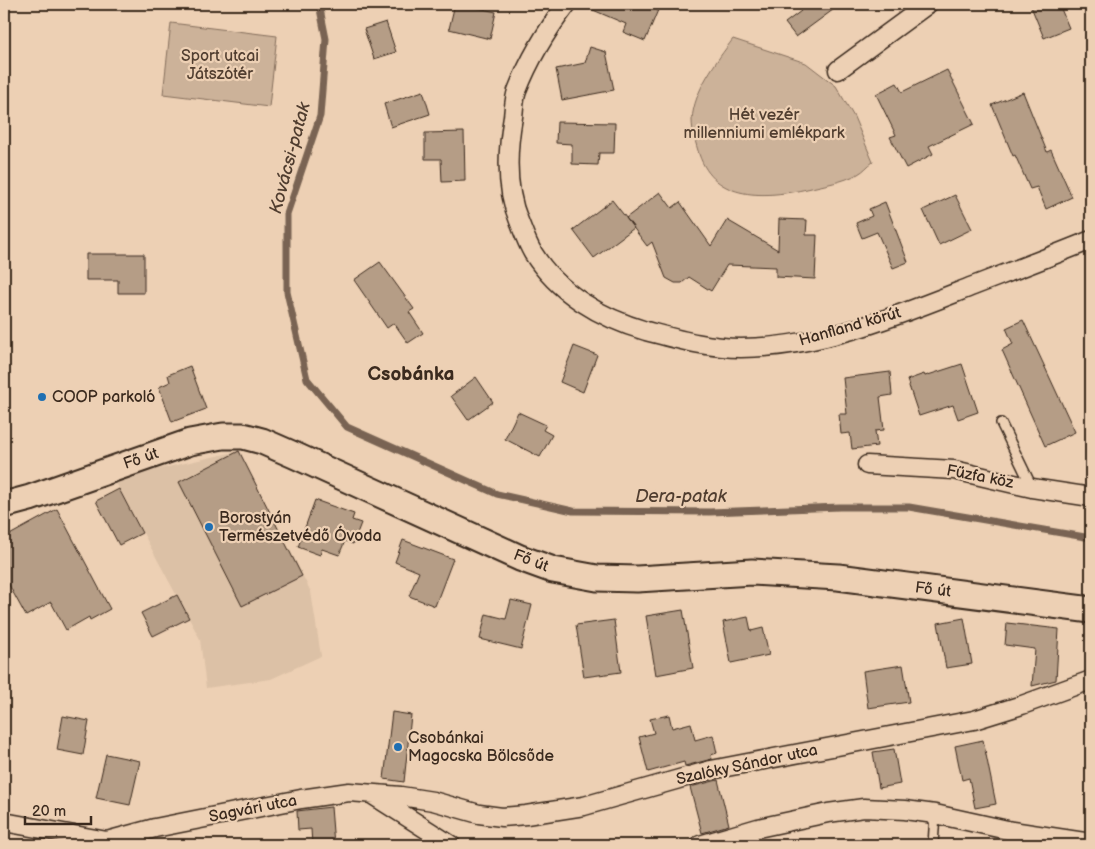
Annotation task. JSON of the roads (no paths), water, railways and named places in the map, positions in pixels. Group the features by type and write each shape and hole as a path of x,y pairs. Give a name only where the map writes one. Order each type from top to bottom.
{"main road":[{"name":"Fő út","path":"4,505 30,498 190,442 223,436 243,436 262,441 294,455 520,558 575,575 597,578 637,579 752,572 838,578 1091,610"}],"street":[{"name":"Hanfland körút","path":"567,4 533,57 516,94 509,138 508,178 516,216 532,252 553,279 576,299 605,316 636,328 685,342 740,348 782,345 822,338 898,314 1091,240"},
{"path":"838,70 928,4"},
{"name":"Fűzfa köz","path":"867,465 954,470 1032,488 1091,497"},
{"name":"Szalóky Sándor utca","path":"371,793 433,801 479,814 502,816 526,815 584,806 711,770 974,720 1091,680"},
{"name":"Sagvári utca","path":"113,843 155,828 301,799 349,792 371,793"},
{"path":"371,793 452,845"},
{"path":"700,845 758,828 853,809 905,810 934,814 1021,832 1091,843"},
{"path":"4,822 113,843"}],"lane":[{"path":"1001,423 1032,488"},
{"path":"933,845 934,814"}],"waterway":[{"name":"Dera-patak","path":"319,4 326,39 320,116 287,214 287,292 307,379 347,427 497,494 573,511 710,512 840,507 909,507 1091,538"}],"place":[{"name":"COOP parkoló","path":"42,397"},
{"name":"Borostyán Természetvédő Óvoda","path":"209,527"},
{"name":"Csobánkai Magocska Bölcsőde","path":"398,747"}],"district":[{"name":"Csobánka","path":"411,374"}],"park label":[{"name":"Sport utcai Játszótér","path":"220,65"},
{"name":"Hét vezér millenniumi emlékpark","path":"764,124"}],"water label":[{"name":"Kovácsi-patak","path":"290,158"}]}
